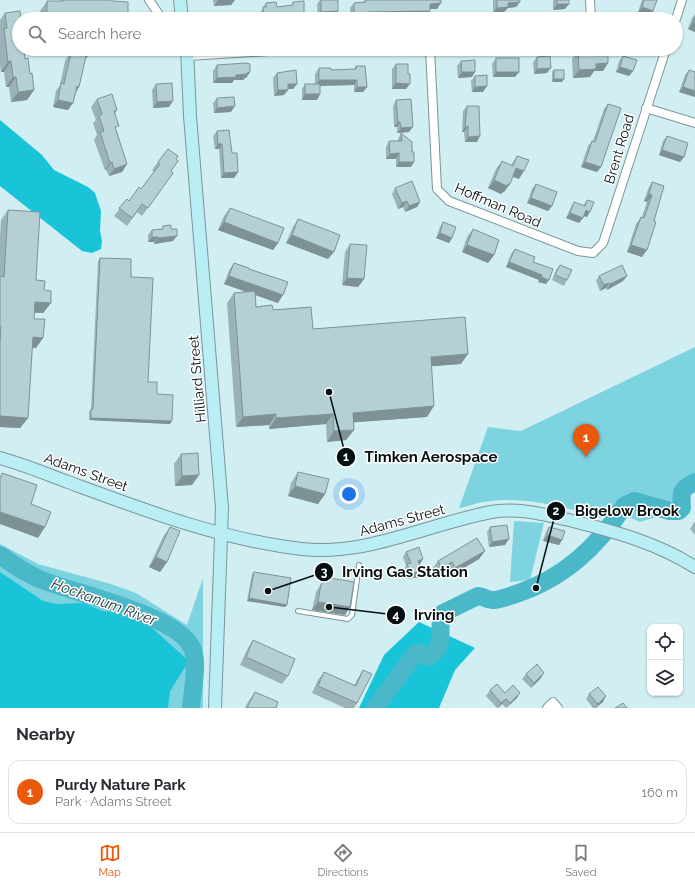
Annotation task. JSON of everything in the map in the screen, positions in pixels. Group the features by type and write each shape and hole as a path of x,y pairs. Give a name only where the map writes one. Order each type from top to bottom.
{"main road":[{"path":"180,0 181,12"},
{"name":"Hilliard Street","path":"186,56 222,508 215,708"},
{"name":"Adams Street","path":"0,458 132,505 222,534 304,550 376,544 493,512 520,511 545,514 607,529 652,544 695,567"}],"street":[{"path":"148,0 157,12"},
{"path":"590,0 591,12"},
{"path":"678,12 682,0"},
{"name":"Hoffman Road","path":"430,56 437,189 449,202 578,252 593,253"},
{"name":"Brent Road","path":"593,253 603,243 664,56"},
{"path":"646,108 695,123"}],"lane":[{"path":"298,611 348,620 352,615 359,565"}],"shaded area":[{"path":"0,120 42,155 54,170 88,187 95,193 101,211 101,249 92,253 82,251 0,186"},
{"path":"695,347 695,483 690,484 690,513 659,516 640,522 607,507 601,518 558,506 528,501 498,500 459,508 488,427 521,431"},
{"path":"514,521 544,523 530,580 510,582"},
{"path":"0,544 38,564 111,584 136,593 187,625 203,578 203,708 0,708"},
{"path":"0,572 43,601 57,604 83,603 103,611 125,614 152,628 189,661 170,691 168,708 0,708"},
{"path":"419,622 475,648 455,670 439,708 359,708 384,655"}],"building":[{"path":"112,0 128,2 128,12 47,12 47,1"},
{"path":"321,0 338,0 338,11 321,12"},
{"path":"366,0 441,0 441,3 430,4 430,11 354,12 354,3 366,2"},
{"path":"497,0 520,0 520,2 508,3 508,7 497,8"},
{"path":"557,0 569,0 569,4 557,4"},
{"path":"644,0 657,0 653,11 642,7"},
{"path":"304,1 304,12 263,12 263,7 266,7 266,3 276,2 277,7 293,5 293,2"},
{"path":"12,12 12,56 25,56 25,59 28,58 34,90 18,92 16,77 13,77 11,61 8,62 4,29 7,28 5,13"},
{"path":"70,56 86,56 79,87 77,86 73,103 58,100 61,83 64,84"},
{"path":"550,56 551,68 537,69 537,57"},
{"path":"578,56 608,56 608,63 596,64 596,69 579,70"},
{"path":"623,56 637,60 633,71 620,67"},
{"path":"496,58 519,58 519,72 496,72"},
{"path":"475,60 475,72 462,72 461,61"},
{"path":"250,64 250,72 247,74 236,75 236,77 217,78 217,65"},
{"path":"396,64 408,64 410,84 396,83"},
{"path":"356,66 365,66 367,87 357,87 357,80 319,80 319,68 331,68 331,70 356,69"},
{"path":"296,70 297,84 288,84 288,90 278,90 277,73"},
{"path":"554,70 564,70 564,79 554,79"},
{"path":"689,70 695,72 695,91 683,87"},
{"path":"487,75 487,86 475,87 475,76"},
{"path":"172,83 173,101 157,102 156,84"},
{"path":"305,84 320,84 320,94 305,94"},
{"path":"112,94 117,110 114,111 119,126 115,127 127,164 114,169 112,162 110,163 100,132 104,131 99,116 102,114 97,99"},
{"path":"234,97 235,106 217,108 217,98"},
{"path":"411,99 413,127 401,128 400,122 398,122 396,100"},
{"path":"608,104 621,108 601,167 585,162 592,141 595,142"},
{"path":"467,106 479,106 480,136 468,137 468,126 465,127"},
{"path":"229,130 232,153 237,153 238,172 224,173 222,144 218,144 217,131"},
{"path":"401,133 412,142 414,162 399,162 399,153 390,154 389,141 402,141"},
{"path":"667,136 688,143 684,157 662,150"},
{"path":"168,149 178,156 176,159 178,161 171,171 173,173 148,208 142,204 132,218 119,208 127,199 129,201 139,187 141,189 160,164 158,162"},
{"path":"517,156 529,160 524,171 516,168 510,184 507,186 494,180 502,161 513,166"},
{"path":"412,181 420,202 409,206 407,201 402,203 395,188"},
{"path":"652,182 664,186 654,221 656,222 647,250 631,245 641,217 644,218 652,195 649,194"},
{"path":"536,184 557,192 552,206 531,198"},
{"path":"587,200 594,202 590,212 586,210 583,218 570,213 574,202 585,206"},
{"path":"230,208 284,228 278,243 224,222"},
{"path":"8,210 40,212 36,280 45,281 44,290 51,291 51,303 35,302 34,319 45,319 43,338 33,337 28,418 0,416 0,276 4,277"},
{"path":"298,219 340,235 334,252 292,235"},
{"path":"443,222 456,227 452,238 440,233"},
{"path":"171,225 171,229 177,229 177,236 158,238 152,237 152,230 163,229 163,226"},
{"path":"473,229 499,240 494,255 467,245"},
{"path":"350,244 367,245 364,279 347,278"},
{"path":"515,249 535,257 533,262 553,269 549,280 541,277 542,275 509,262"},
{"path":"100,258 131,259 131,277 153,278 148,382 157,382 157,394 173,395 172,421 91,418 91,409 93,409"},
{"path":"234,263 288,282 283,295 229,276"},
{"path":"560,265 572,270 567,280 555,275"},
{"path":"622,265 627,276 610,284 604,285 599,276"},
{"path":"255,291 256,307 272,305 273,310 311,307 313,329 465,317 468,354 431,357 434,406 353,413 354,430 334,431 333,414 276,418 276,414 243,417 234,293"},
{"path":"198,453 199,475 182,476 181,454"},
{"path":"298,472 329,479 325,494 295,486"},
{"path":"2,473 37,485 31,504 51,512 45,527 0,512 0,477"},
{"path":"507,525 509,539 492,542 490,527"},
{"path":"170,527 180,531 167,562 156,557"},
{"path":"549,527 565,531 562,540 547,535"},
{"path":"477,538 485,551 455,568 452,562 442,568 438,561"},
{"path":"419,547 423,559 418,561 422,571 411,574 407,564 411,563 406,552"},
{"path":"254,572 291,578 287,605 249,598"},
{"path":"330,578 354,582 350,607 318,602 321,584"},
{"path":"253,640 295,659 288,676 246,657"},
{"path":"537,664 544,673 534,683 526,674"},
{"path":"363,670 372,674 357,703 318,686 324,672 356,686"},
{"path":"497,684 505,693 513,685 520,693 510,703 506,699 501,703 490,690"},
{"path":"598,687 606,696 598,704 589,694"},
{"path":"255,692 278,702 276,708 247,708"},
{"path":"623,703 627,708 615,708"}],"waterway":[{"path":"375,708 415,654 421,653 428,657 438,647 440,642 441,619 443,613 478,596 490,600 501,599 533,587 549,579 564,570 591,548 614,521 624,506 634,501 670,511 679,511 682,508 682,492 686,487 695,482"},
{"name":"Hockanum River","path":"0,555 36,578 124,606 147,615 167,625 183,636 192,648 195,661 191,708"}],"place":[{"name":"Timken Aerospace","path":"329,392"},
{"name":"Purdy Nature Park","path":"586,457"},
{"name":"Bigelow Brook","path":"536,588"},
{"name":"Irving Gas Station","path":"268,591"},
{"name":"Irving","path":"329,607"}]}
